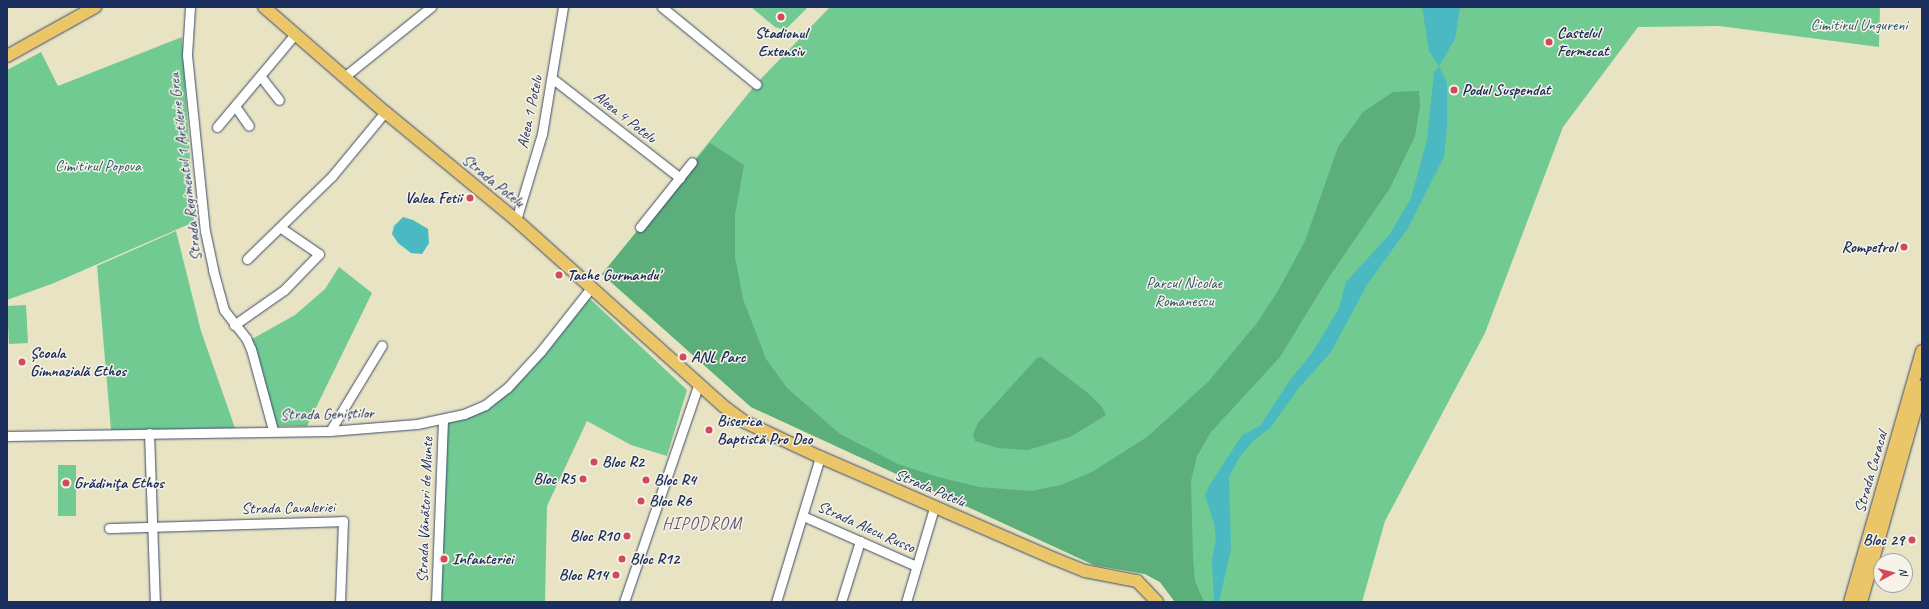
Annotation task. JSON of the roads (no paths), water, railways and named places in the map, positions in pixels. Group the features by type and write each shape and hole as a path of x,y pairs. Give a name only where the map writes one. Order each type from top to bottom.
{"main road":[{"path":"7,56 95,7"},
{"name":"Strada Potelu","path":"264,7 385,112 516,220 699,384 743,421 934,508 1085,571 1137,581 1157,602"},
{"name":"Strada Caracal","path":"1850,602 1920,368 1922,351"},
{"name":"Strada Caracal","path":"1861,602 1922,386"}],"street":[{"name":"Strada Regimentul 1 Artilerie Grea","path":"190,7 187,56 205,231 222,304 234,325 246,338 251,349 273,430"},
{"path":"344,77 431,7"},
{"name":"Aleea 1 Potelu","path":"516,220 542,134 553,79 563,7"},
{"path":"662,7 756,84"},
{"path":"217,127 261,77 295,34"},
{"path":"261,77 279,100"},
{"name":"Aleea 4 Potelu","path":"553,79 680,178"},
{"path":"235,106 249,126"},
{"path":"247,259 281,228 332,176 385,112"},
{"path":"640,227 692,162"},
{"path":"234,325 284,290 319,254 281,228"},
{"name":"Strada Geniștilor","path":"7,436 68,437 149,433 273,430 330,431 392,428 443,419 485,405 507,388 541,351 591,288"},
{"path":"330,431 382,345"},
{"path":"624,602 699,384"},
{"name":"Strada Vânători de Munte","path":"436,602 443,419"},
{"path":"149,433 155,602"},
{"path":"776,602 820,457"},
{"path":"906,602 934,508"},
{"name":"Strada Alecu Russo","path":"803,516 916,566"},
{"name":"Strada Cavaleriei","path":"153,527 343,521 340,602"},
{"path":"109,528 153,527"},
{"path":"841,602 860,541"}],"water":[{"path":"1422,7 1460,7 1455,39 1439,66 1429,51"},
{"path":"1439,66 1447,83 1447,127 1444,157 1408,228 1367,285 1331,352 1298,389 1271,427 1254,440 1239,458 1229,477 1231,549 1219,602 1214,602 1212,560 1216,539 1214,523 1205,495 1209,486 1242,435 1260,426 1290,380 1312,353 1339,308 1346,282 1390,234 1411,198 1427,140 1434,72"},
{"path":"403,217 413,220 428,229 429,243 422,254 411,253 398,243 392,234 394,226"}],"place":[{"name":"Stadionul Extensiv","path":"781,17"},
{"name":"Castelul Fermecat","path":"1549,42"},
{"name":"Podul Suspendat","path":"1454,90"},
{"name":"Valea Fetii","path":"470,198"},
{"name":"Rompetrol","path":"1904,247"},
{"name":"Tache Gurmandu'","path":"559,275"},
{"name":"ANL Parc","path":"683,357"},
{"name":"Școala Gimnazială Ethos","path":"22,362"},
{"name":"Biserica Baptistă Pro Deo","path":"709,430"},
{"name":"Bloc R2","path":"594,462"},
{"name":"Bloc R5","path":"583,479"},
{"name":"Bloc R4","path":"646,480"},
{"name":"Grădiniţa Ethos","path":"66,483"},
{"name":"Bloc R6","path":"641,501"},
{"name":"Bloc R10","path":"627,536"},
{"name":"Bloc 29","path":"1912,540"},
{"name":"Infanteriei","path":"444,559"},
{"name":"Bloc R12","path":"622,559"},
{"name":"Bloc R14","path":"616,575"}],"district":[{"name":"HIPODROM","path":"702,524"}],"park label":[{"name":"Cimitirul Ungureni","path":"1859,25"},
{"name":"Cimitirul Popova","path":"98,166"},
{"name":"Parcul Nicolae Romanescu","path":"1184,292"}]}
